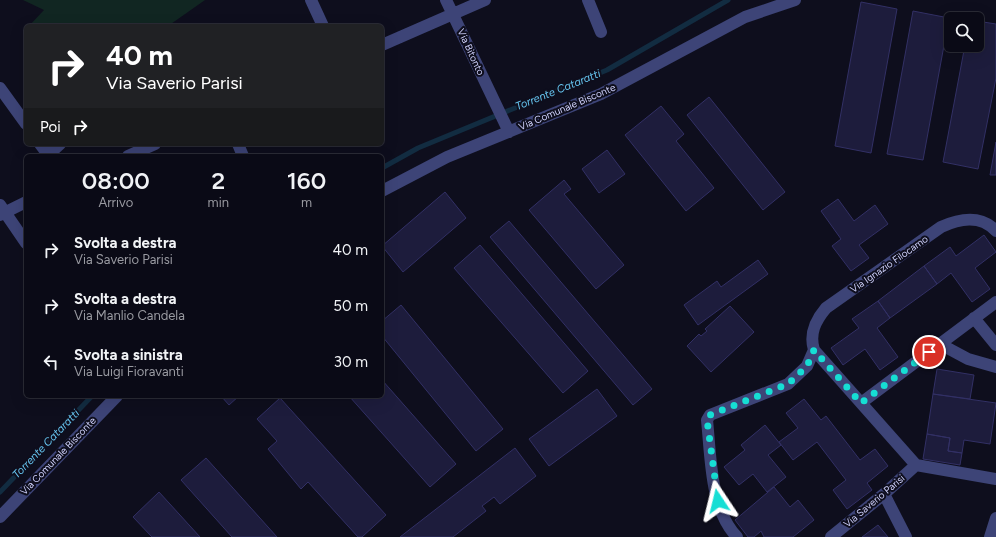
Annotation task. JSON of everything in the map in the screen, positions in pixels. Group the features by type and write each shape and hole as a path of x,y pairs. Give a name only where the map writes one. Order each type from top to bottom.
{"street":[{"path":"311,0 322,24"},
{"name":"Via Bitonto","path":"446,0 506,127"},
{"path":"384,44 485,0"},
{"path":"588,0 601,32"},
{"name":"Via Comunale Bisconte","path":"384,190 506,127 600,94 745,17 795,0"},
{"path":"0,88 24,121"},
{"path":"49,154 58,146"},
{"path":"132,154 150,146"},
{"path":"24,203 2,211 24,240"},
{"name":"Via Ignazio Filocamo","path":"814,350 812,342 813,331 819,316 826,308 941,227 955,221 972,219 989,224 996,230"},
{"path":"861,403 996,302"},
{"path":"974,318 996,345"},
{"path":"940,344 968,359 996,367"},
{"path":"737,537 725,523 720,510 716,492 707,420 710,415 788,384 807,366 814,350 916,465 996,479"},
{"name":"Via Comunale Bisconte","path":"0,517 115,398"},
{"name":"Via Saverio Parisi","path":"831,537 884,494 916,465"},
{"path":"884,494 906,537"},
{"path":"990,537 996,518"}],"green space":[{"path":"23,0 205,0 171,24 31,24 44,10"}],"building":[{"path":"861,2 897,9 871,153 835,146"},
{"path":"913,11 944,17 944,45 923,160 887,154"},
{"path":"984,22 996,24 996,78 978,169 943,162 964,52 984,52"},
{"path":"709,97 785,192 763,210 687,115"},
{"path":"661,106 684,134 676,141 714,188 686,211 625,135"},
{"path":"996,142 996,175 990,175"},
{"path":"607,150 625,174 599,193 582,169"},
{"path":"564,180 571,189 564,194 624,265 596,289 529,210"},
{"path":"445,192 466,218 403,272 384,248 384,244"},
{"path":"838,199 854,221 875,205 888,224 859,245 869,258 851,271 832,246 841,239 821,211"},
{"path":"509,221 652,389 633,405 490,237"},
{"path":"984,235 996,252 975,268 990,289 972,302 951,273 937,284 924,266 950,247 956,256"},
{"path":"480,245 588,371 563,393 454,268"},
{"path":"758,260 768,274 698,325 684,305 717,281 721,287"},
{"path":"924,266 937,284 890,318 878,301"},
{"path":"878,301 890,318 877,328 898,357 880,370 865,349 843,365 831,348 859,328 852,319"},
{"path":"401,305 503,429 476,451 384,338 384,319"},
{"path":"730,306 754,332 711,372 687,346 699,334 701,336 707,331 705,329"},
{"path":"937,369 974,375 970,399 933,394"},
{"path":"384,382 456,464 430,487 351,398 384,398"},
{"path":"597,389 617,416 549,466 529,439"},
{"path":"933,394 996,403 990,444 964,440 962,453 948,451 950,438 927,434"},
{"path":"223,398 237,398 229,405"},
{"path":"280,398 386,515 362,537 358,537 308,482 301,489 268,449 277,441 257,419"},
{"path":"804,399 821,420 826,416 860,460 875,449 888,466 867,483 872,490 847,509 833,490 846,480 817,442 793,460 779,442 798,428 786,413"},
{"path":"765,425 781,445 768,455 786,477 767,492 753,474 739,485 724,467 745,450 741,445"},
{"path":"927,434 950,438 948,451 962,453 960,465 923,459"},
{"path":"515,448 536,476 500,504 494,497 482,506 486,511 453,537 400,537"},
{"path":"206,458 277,537 232,537 181,480"},
{"path":"774,487 790,507 798,500 814,520 793,537 764,537 761,531 754,537 748,537 735,520"},
{"path":"159,492 200,537 152,537 133,517"},
{"path":"878,525 888,537 862,537"}],"waterway":[{"name":"Torrente Cataratti","path":"384,167 418,148 607,70 728,0"},
{"name":"Torrente Cataratti","path":"0,492 90,398"}],"route":[{"path":"718,501 707,420 710,415 788,384 797,378 807,366 814,350 861,403 929,352"}]}
